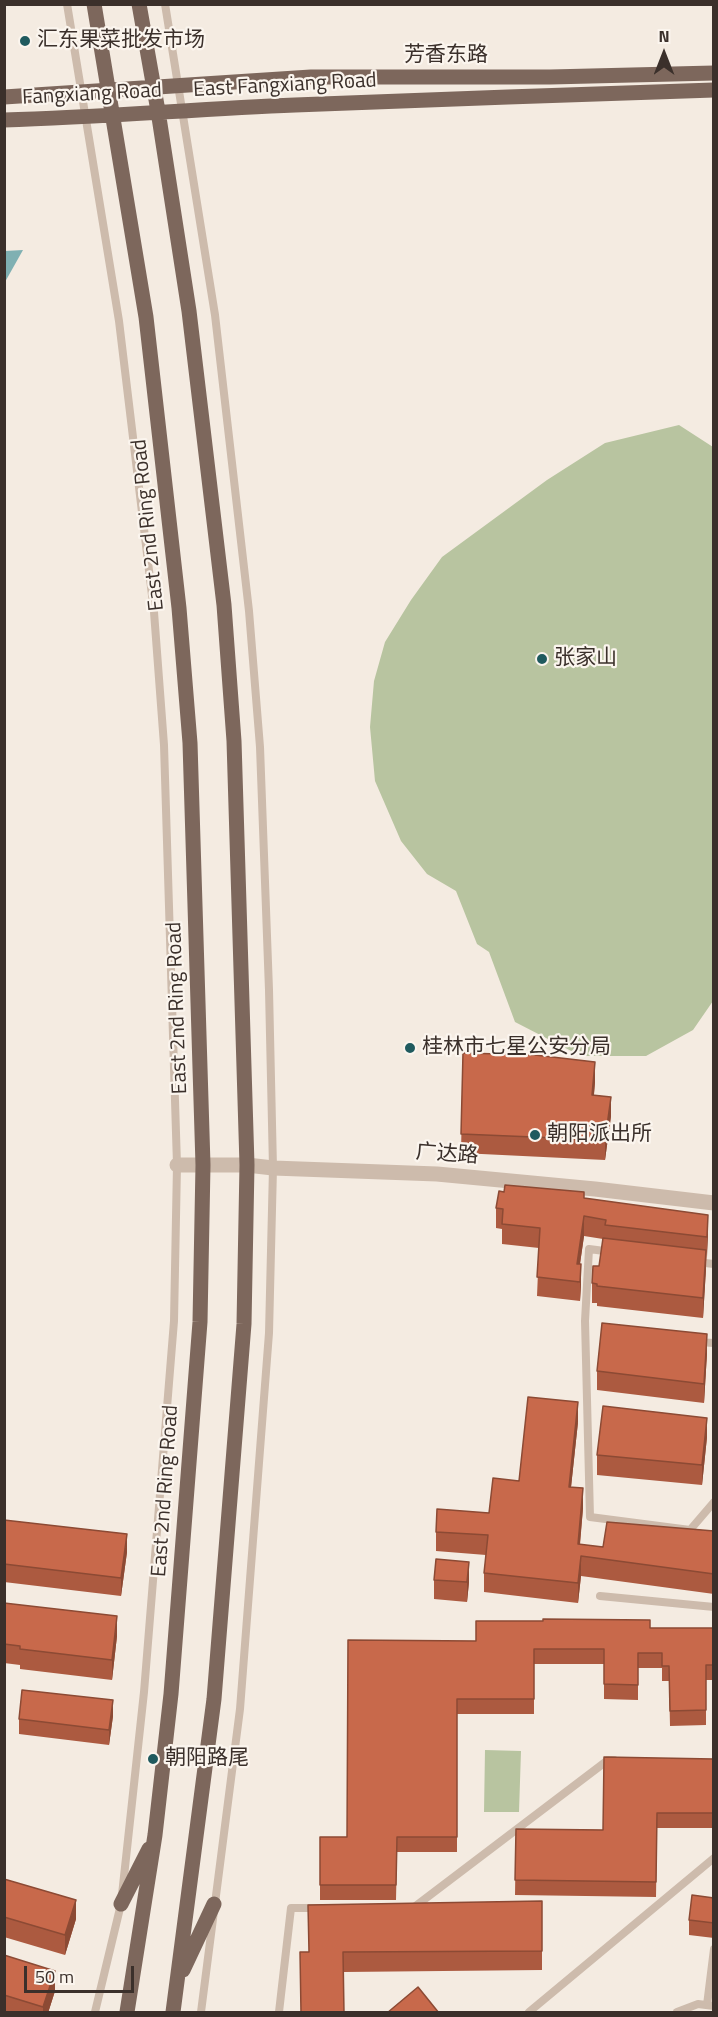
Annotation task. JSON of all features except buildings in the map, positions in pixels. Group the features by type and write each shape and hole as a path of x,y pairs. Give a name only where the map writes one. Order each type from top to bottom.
{"main road":[{"name":"East 2nd Ring Road","path":"94,4 146,317 179,608 190,743 204,1165 200,1322 171,1694 155,1835 127,2013"},
{"path":"139,4 189,311 224,605 234,741 247,1165 244,1324 214,1699 173,2013"},
{"name":"芳香东路","path":"4,97 311,77 550,77 714,73"},
{"name":"East Fangxiang Road","path":"182,112 292,105 714,90"},
{"name":"Fangxiang Road","path":"4,120 85,118 158,111 182,112"},
{"path":"121,1904 155,1835"},
{"path":"177,1983 214,1904"}],"street":[{"name":"广达路","path":"177,1165 247,1165 436,1174 714,1203"}],"lane":[{"path":"67,4 120,321 154,612 164,745 177,1165 174,1321 144,1692 121,1904 95,2013"},
{"path":"165,4 214,315 249,611 260,747 273,1168 269,1333 240,1709 201,2013"},
{"path":"623,1253 589,1249 585,1321 590,1517 702,1531"},
{"path":"691,1261 714,1264"},
{"path":"692,1341 714,1343"},
{"path":"690,1530 714,1502"},
{"path":"600,1596 714,1607"},
{"path":"402,1908 413,1908 608,1760 620,1760"},
{"path":"529,2013 714,1858"},
{"path":"279,2013 291,1908 324,1908"},
{"path":"677,2013 698,2004 710,2005 714,1949"}],"green space":[{"path":"679,425 713,447 713,1001 693,1030 646,1056 581,1056 515,1022 489,952 477,944 456,891 427,874 401,841 375,781 370,727 374,681 385,642 442,557 547,480 605,443"},
{"path":"485,1750 521,1751 519,1812 484,1812"}],"water":[{"path":"23,250 5,282 5,251"}],"place":[{"name":"汇东果菜批发市场","path":"25,41"},
{"name":"张家山","path":"542,659"},
{"name":"桂林市七星公安分局","path":"410,1048"},
{"name":"朝阳派出所","path":"535,1135"},
{"name":"朝阳路尾","path":"153,1759"}]}
